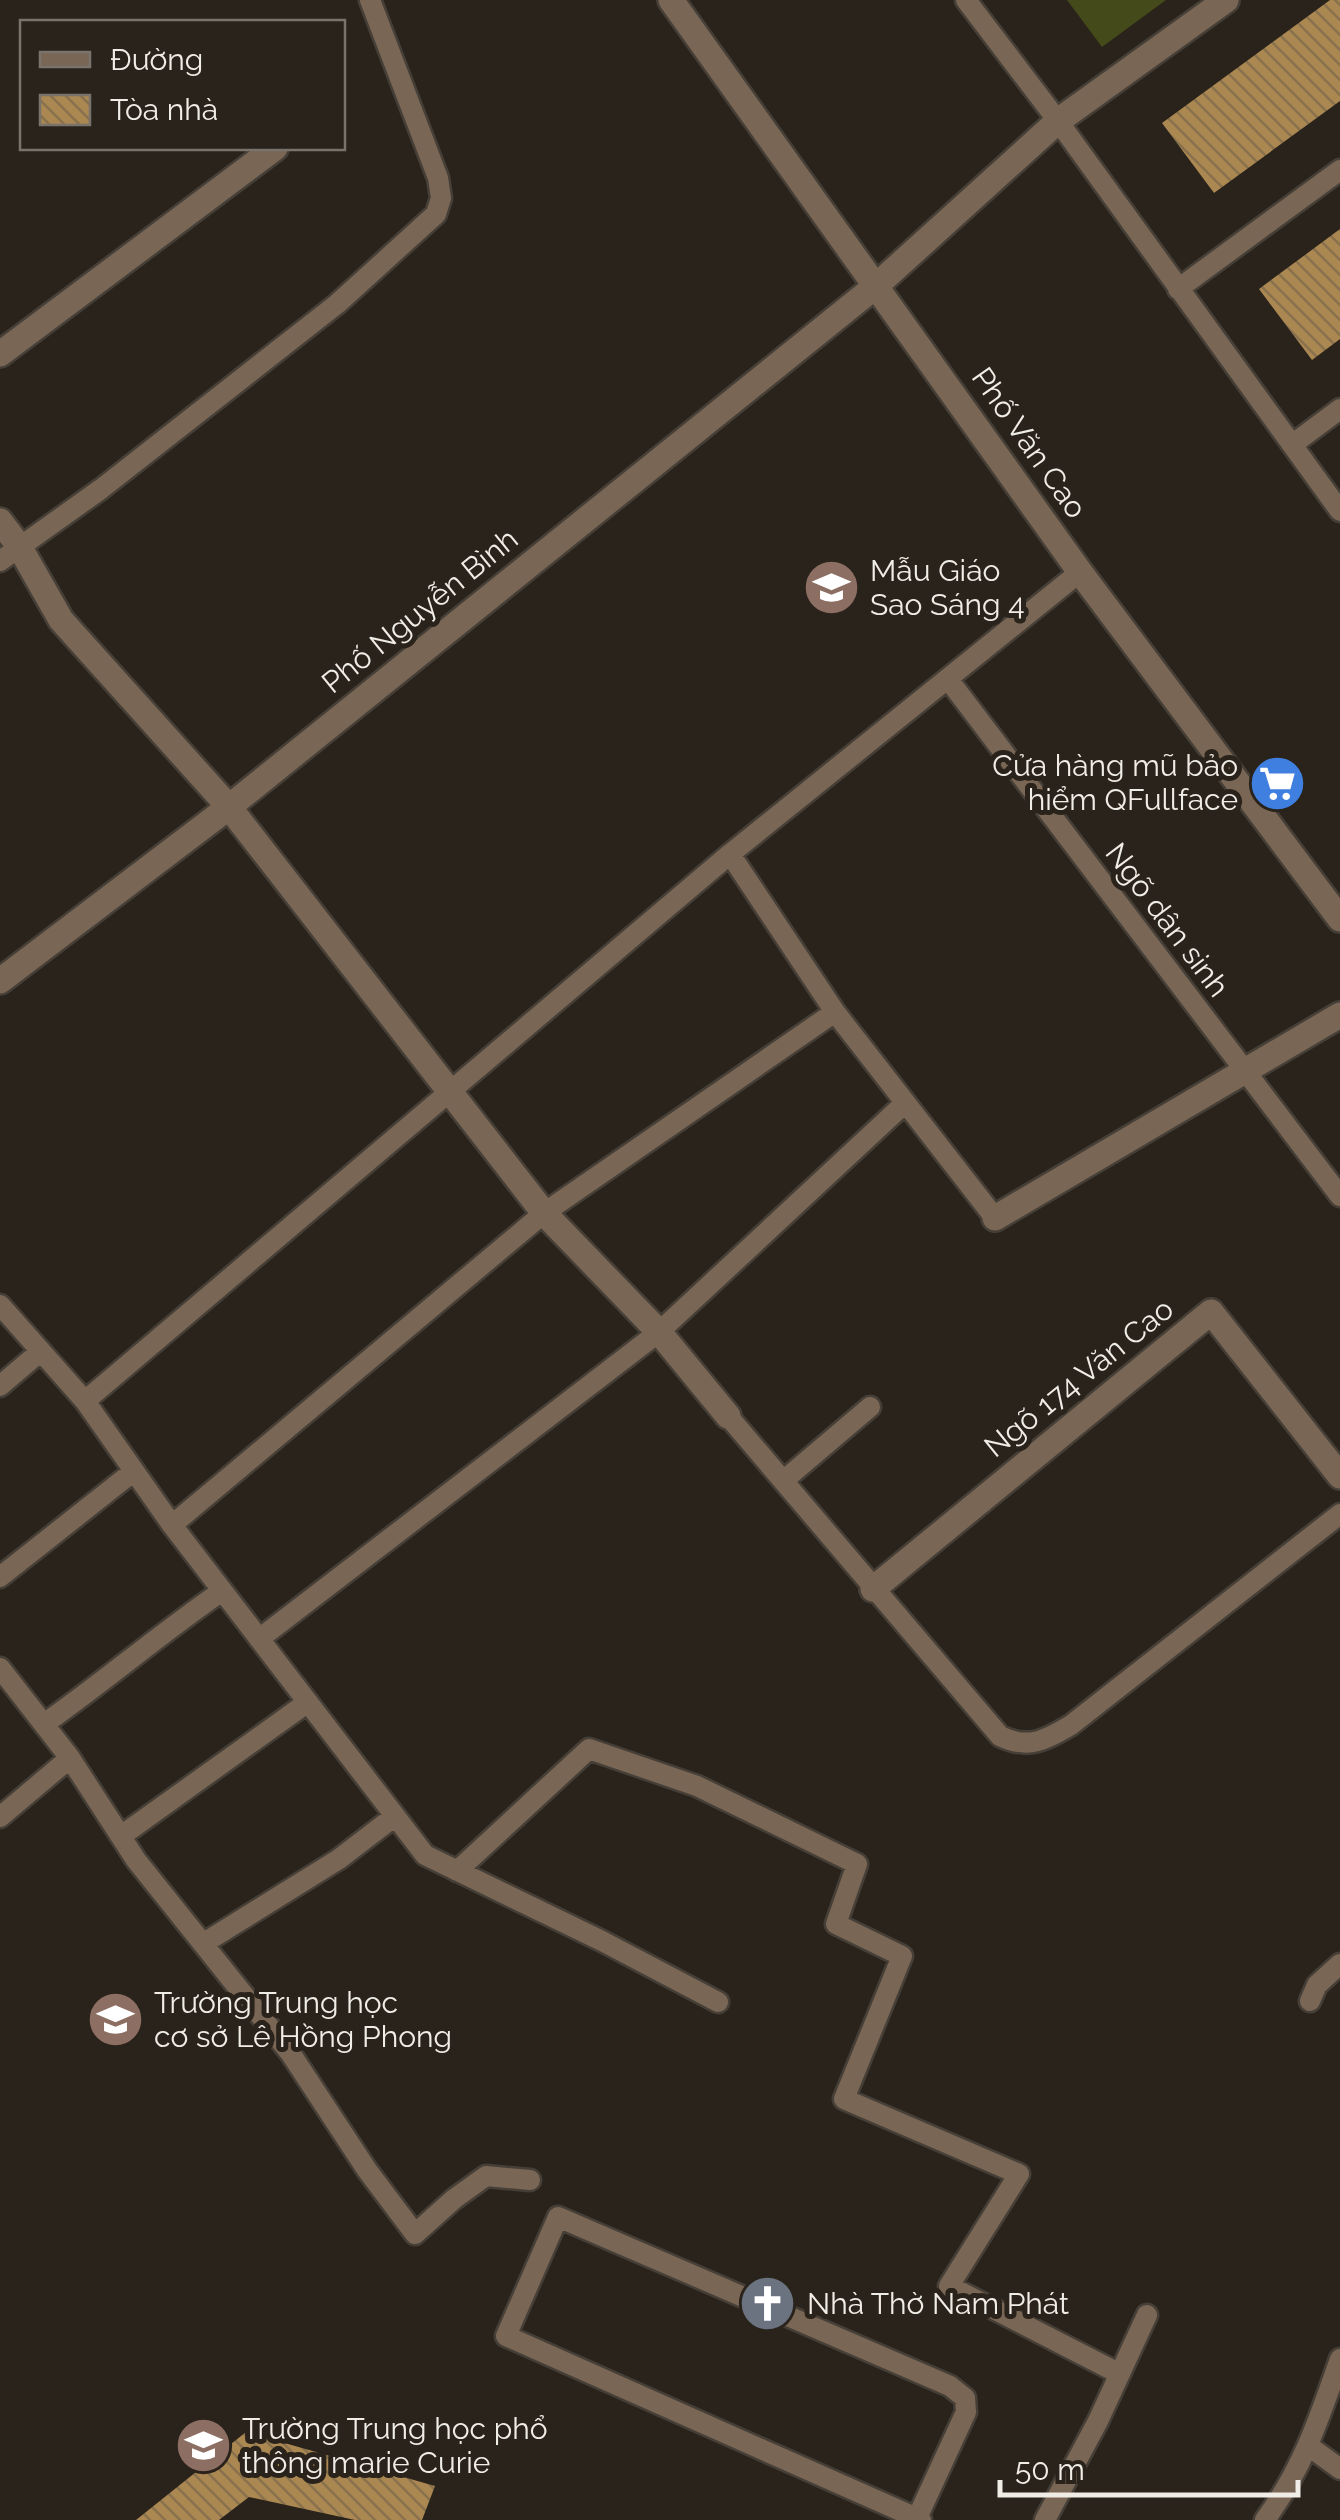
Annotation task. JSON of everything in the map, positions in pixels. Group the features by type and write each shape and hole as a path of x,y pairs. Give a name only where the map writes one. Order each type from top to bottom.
{"street":[{"name":"Phố Văn Cao","path":"671,0 1080,572 1340,918"},
{"name":"Phố Nguyễn Bình","path":"0,981 229,807 877,284 1058,121 1226,0"},
{"path":"0,354 273,150"},
{"path":"0,521 10,554 61,620 229,807 544,1213 659,1332 728,1416"},
{"path":"995,1218 1340,1015"},
{"name":"Ngõ 174 Văn Cao","path":"873,1589 1211,1312 1340,1476"}],"lane":[{"path":"10,554 101,489 337,304 436,214 441,198 438,178 370,0"},
{"path":"966,0 1340,512"},
{"path":"1178,288 1340,170"},
{"path":"1293,444 1340,409"},
{"path":"85,1402 730,854 1080,572"},
{"name":"Ngõ dân sinh","path":"948,679 1340,1196"},
{"path":"730,854 835,1012 995,1218"},
{"path":"172,1525 544,1213 835,1012"},
{"path":"259,1638 659,1332 904,1104"},
{"path":"2,1311 85,1402 172,1525 425,1855 718,2002"},
{"path":"0,1386 41,1350"},
{"path":"783,1481 870,1407"},
{"path":"728,1416 1000,1736 1016,1744 1050,1738 1071,1725 1340,1514"},
{"path":"0,1577 134,1471"},
{"path":"44,1724 222,1591"},
{"path":"0,1668 70,1758 120,1836 292,2054 368,2170 416,2234 454,2198 486,2176 530,2180"},
{"path":"120,1836 308,1702"},
{"path":"457,1871 589,1749 698,1786 857,1864 836,1924 902,1956 844,2099 1019,2174 949,2286 1120,2374"},
{"path":"0,1817 70,1758"},
{"path":"204,1943 339,1859 394,1816"},
{"path":"1310,2002 1316,1985 1340,1964"},
{"path":"558,2217 950,2386 965,2398 966,2412 920,2518 506,2336 558,2217"},
{"path":"1045,2520 1147,2315"},
{"path":"1265,2520 1310,2447 1340,2360"},
{"path":"1310,2447 1340,2469"}],"green space":[{"path":"1067,0 1166,0 1102,47"}],"building":[{"path":"1330,0 1340,0 1340,101 1214,193 1162,123"},
{"path":"1340,229 1340,339 1312,360 1259,289"},
{"path":"246,2432 435,2486 422,2520 355,2520 249,2497 219,2520 136,2520"}],"place":[{"name":"Mẫu Giáo Sao Sáng 4","path":"831,588"},
{"name":"Cửa hàng mũ bảo hiểm QFullface","path":"1277,783"},
{"name":"Trường Trung học cơ sở Lê Hồng Phong","path":"115,2020"},
{"name":"Nhà Thờ Nam Phát","path":"768,2304"},
{"name":"Trường Trung học phổ thông marie Curie","path":"203,2446"}]}
